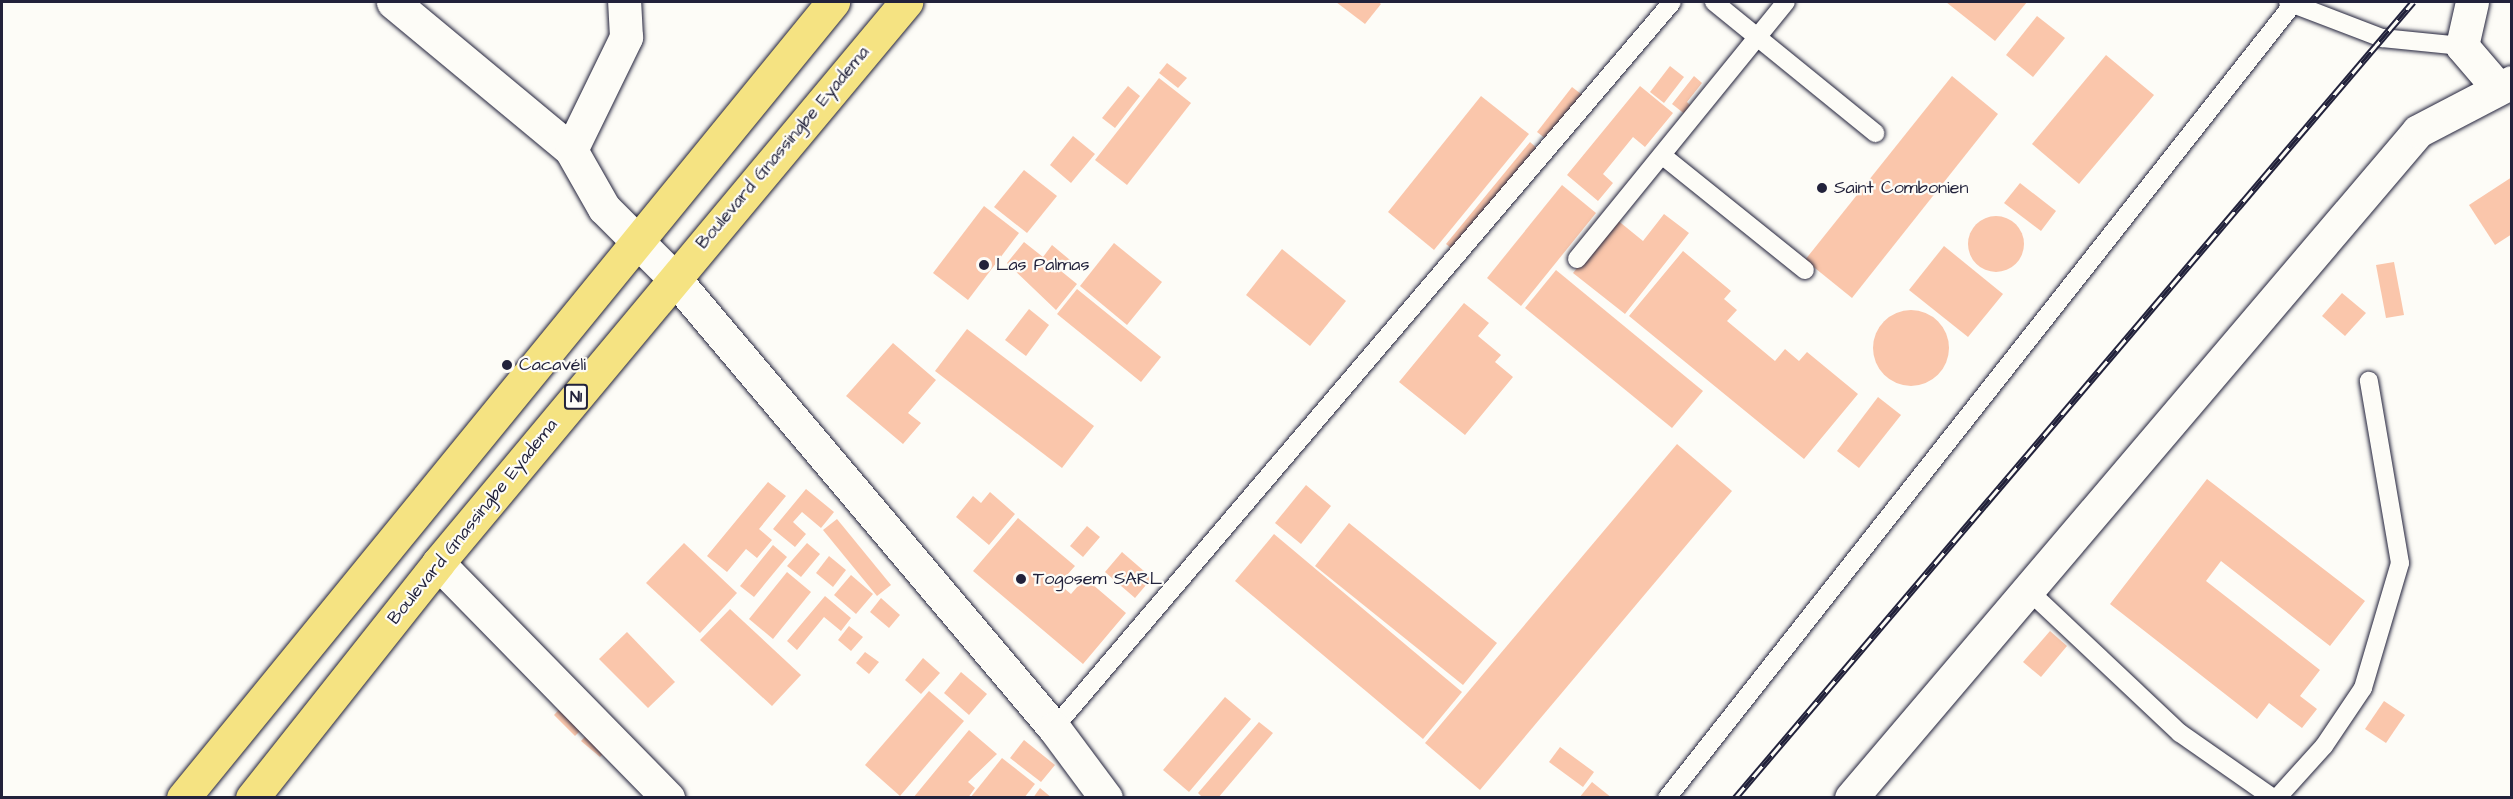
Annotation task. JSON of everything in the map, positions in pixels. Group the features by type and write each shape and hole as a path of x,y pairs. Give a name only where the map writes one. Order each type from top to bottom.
{"highway":[{"path":"183,798 834,2"},
{"name":"Boulevard Gnassingbe Eyadema","path":"252,798 438,563 906,2"}],"street":[{"path":"393,2 571,150 604,208 674,278 1054,728 1106,798"},
{"path":"571,150 626,37 624,2"},
{"path":"1851,798 2418,131 2505,85 2462,46 2472,2"},
{"path":"438,563 668,798"}],"lane":[{"path":"1054,728 1672,2"},
{"path":"1714,2 1875,133"},
{"path":"1577,259 1786,2"},
{"path":"1667,798 2291,3 2382,38 2462,46"},
{"path":"1663,156 1805,270"},
{"path":"2028,590 2180,733 2275,798 2324,746 2363,688 2400,563 2369,381"}],"building":[{"path":"1336,2 1378,2 1381,4 1365,24"},
{"path":"1946,2 2027,2 1995,41"},
{"path":"2037,16 2065,38 2033,77 2006,55"},
{"path":"2106,55 2154,95 2079,184 2032,144"},
{"path":"1167,63 1187,78 1178,88 1159,73"},
{"path":"1670,66 1684,77 1664,103 1650,92"},
{"path":"1694,76 1702,83 1687,102 1692,107 1686,115 1672,104"},
{"path":"1952,76 1998,114 1852,298 1805,260"},
{"path":"1159,78 1191,103 1127,185 1095,160"},
{"path":"1128,86 1140,96 1115,128 1102,118"},
{"path":"1640,86 1673,113 1645,147 1633,137 1603,174 1613,183 1598,201 1567,175"},
{"path":"1572,87 1585,97 1550,142 1537,132"},
{"path":"1481,96 1529,134 1434,250 1388,212"},
{"path":"1073,136 1095,154 1071,183 1050,165"},
{"path":"1530,142 1540,151 1456,252 1446,244"},
{"path":"1024,170 1057,196 1027,233 994,207"},
{"path":"2512,177 2512,234 2495,245 2469,205"},
{"path":"2020,183 2056,211 2041,231 2004,203"},
{"path":"1562,185 1596,213 1521,306 1487,278"},
{"path":"984,206 1019,233 968,300 933,273"},
{"path":"1664,214 1689,233 1625,314 1573,273 1616,219 1643,241"},
{"path":"1990,216 2002,216 2012,220 2020,228 2024,244 2020,260 2012,268 2002,272 1990,272 1980,268 1972,260 1968,250 1968,238 1972,228 1980,220"},
{"path":"1024,242 1043,257 1052,245 1070,260 1061,271 1077,284 1056,310 1007,263"},
{"path":"1114,243 1162,282 1127,325 1080,286"},
{"path":"1944,246 2003,294 1968,337 1909,290"},
{"path":"1282,249 1346,301 1310,346 1246,295"},
{"path":"1683,251 1731,291 1724,299 1737,310 1727,321 1775,361 1785,349 1799,361 1807,352 1858,394 1804,459 1629,316"},
{"path":"2394,262 2404,315 2386,318 2376,265"},
{"path":"1556,270 1703,391 1672,428 1525,308"},
{"path":"1077,289 1161,357 1141,382 1057,314"},
{"path":"2342,293 2366,313 2345,336 2322,316"},
{"path":"1464,303 1489,323 1478,336 1501,355 1495,362 1513,377 1465,435 1399,382"},
{"path":"1029,309 1049,325 1026,356 1005,340"},
{"path":"1911,310 1926,313 1938,321 1946,333 1949,348 1946,363 1938,375 1926,383 1911,386 1896,383 1884,375 1876,363 1873,348 1876,333 1884,321 1896,313"},
{"path":"967,329 1094,426 1062,468 935,371"},
{"path":"893,343 936,380 908,413 921,423 903,444 846,396"},
{"path":"1878,397 1901,415 1859,468 1837,451"},
{"path":"1677,444 1732,491 1480,790 1425,743"},
{"path":"2207,479 2365,601 2330,646 2221,561 2206,581 2320,670 2300,696 2317,709 2302,728 2269,703 2257,719 2110,604"},
{"path":"768,482 786,496 759,529 772,540 757,558 746,549 727,572 707,556"},
{"path":"1306,485 1331,506 1301,544 1275,523"},
{"path":"806,489 834,512 821,528 802,512 793,522 806,534 795,547 773,529"},
{"path":"990,492 1015,514 989,545 956,517 973,496 981,503"},
{"path":"1018,518 1075,566 1059,584 1071,594 1085,578 1126,613 1083,664 973,571"},
{"path":"837,519 891,585 877,596 823,530"},
{"path":"1349,523 1497,643 1463,685 1315,566"},
{"path":"1087,526 1100,537 1083,557 1070,546"},
{"path":"1274,534 1462,692 1423,739 1235,581"},
{"path":"684,543 737,593 700,633 646,583"},
{"path":"807,543 820,554 801,577 787,566"},
{"path":"773,545 787,557 754,597 740,586"},
{"path":"1122,552 1152,578 1135,598 1105,572"},
{"path":"829,556 846,570 833,587 816,573"},
{"path":"787,572 811,592 773,639 749,619"},
{"path":"851,575 873,594 856,614 834,595"},
{"path":"825,596 851,618 841,631 824,617 797,650 787,641"},
{"path":"881,598 900,615 889,628 870,612"},
{"path":"730,609 801,675 772,706 700,640"},
{"path":"849,626 863,637 851,651 838,640"},
{"path":"2050,631 2067,646 2041,677 2023,662"},
{"path":"627,632 675,682 648,708 599,659"},
{"path":"865,652 879,662 869,674 856,663"},
{"path":"923,658 940,673 921,694 905,680"},
{"path":"961,672 987,694 969,715 944,693"},
{"path":"929,691 964,721 900,796 865,765"},
{"path":"1225,697 1251,719 1189,792 1163,770"},
{"path":"2384,701 2405,715 2386,743 2365,729"},
{"path":"564,704 586,725 575,736 554,715"},
{"path":"1259,722 1273,733 1218,798 1203,798 1198,793"},
{"path":"592,729 611,745 600,757 581,741"},
{"path":"969,730 997,754 968,782 975,788 968,798 913,798"},
{"path":"1024,740 1055,765 1041,782 1010,758"},
{"path":"1560,747 1594,772 1583,787 1549,762"},
{"path":"1002,758 1035,784 1024,798 970,798"},
{"path":"1592,782 1612,798 1579,798"},
{"path":"1040,788 1052,798 1033,798"}],"railway":[{"path":"1735,798 2413,2"}],"place":[{"name":"Saint Combonien","path":"1822,188"},
{"name":"Las Palmas","path":"984,265"},
{"name":"Cacavéli","path":"507,365"},
{"name":"Togosem SARL","path":"1021,579"}]}
